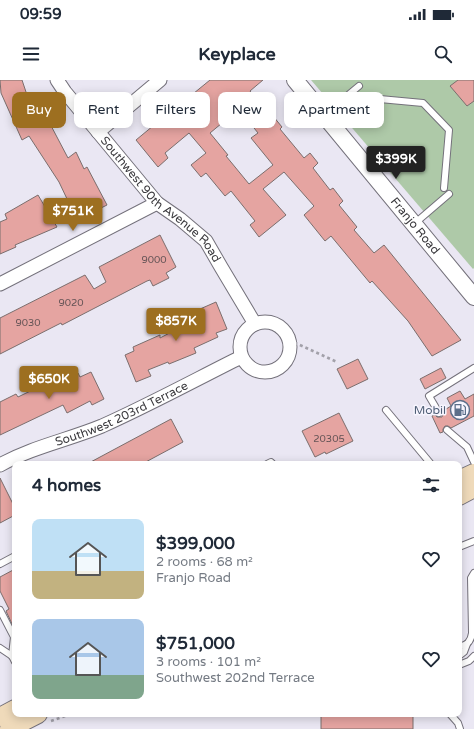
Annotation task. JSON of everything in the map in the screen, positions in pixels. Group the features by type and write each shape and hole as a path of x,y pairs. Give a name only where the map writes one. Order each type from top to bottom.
{"main road":[{"path":"0,716 20,721"}],"street":[{"name":"Southwest 90th Avenue Road","path":"57,80 157,203 180,219 206,241 255,324"},
{"path":"98,132 160,80"},
{"name":"Franjo Road","path":"295,80 305,92"},
{"name":"Franjo Road","path":"335,128 474,297"},
{"path":"0,284 157,203"},
{"path":"264,322 272,323 279,327 289,340 290,348 288,357 284,364 269,372 252,370 241,357 239,350 243,334 248,328 255,324 264,322"},
{"name":"Southwest 203rd Terrace","path":"0,465 36,448 101,426 241,357"}],"lane":[{"path":"352,92 359,86"},
{"path":"384,99 423,103 449,130 444,188"},
{"path":"414,224 449,194"},
{"path":"439,413 429,396 474,368"},
{"path":"386,410 428,461"},
{"path":"447,430 467,447 474,462"},
{"path":"462,546 474,541"},
{"path":"0,564 12,558"},
{"path":"462,654 471,639 472,633 471,578 474,573"},
{"path":"0,610 12,633"},
{"path":"462,645 467,644"},
{"path":"0,648 12,654"},
{"path":"462,664 470,661 474,656"},
{"path":"453,717 458,723 460,729"}],"path":[{"path":"289,340 338,362"}],"green space":[{"path":"311,80 474,80 473,269 352,128 384,128 384,92 321,92"}],"building":[{"path":"0,80 22,80 26,92 12,92 12,118 1,93"},
{"path":"210,80 263,80 250,91 251,92 218,92 218,126 210,133 228,155 226,156 249,184 273,165 251,138 258,133 254,128 276,128 276,120 282,127 280,129 304,158 310,153 318,163 313,168 330,190 333,188 343,201 339,205 357,227 354,230 374,253 384,245 461,340 432,356 408,321 372,281 370,283 331,236 325,241 304,215 314,206 284,172 263,189 286,215 259,237 250,225 255,221 231,191 225,196 206,173 201,177 191,165 206,153 189,133 165,153 168,158 158,167 136,140 150,128 210,128 210,92 195,92"},
{"path":"458,80 474,80 474,101 467,106 450,86"},
{"path":"17,128 52,128 68,158 76,152 84,169 87,167 107,205 77,220 59,182 29,136 22,140"},
{"path":"38,195 57,227 15,245 16,247 0,254 0,222 7,219 5,214"},
{"path":"160,235 176,267 166,273 169,278 153,286 150,280 147,281 62,325 61,323 0,354 0,318 85,275 94,289 106,282 99,267"},
{"path":"216,302 227,329 216,333 218,337 194,348 196,353 169,364 168,362 148,370 151,376 136,382 125,355 134,351 133,347 160,335 160,338 181,327 179,323 202,313 200,309"},
{"path":"358,359 368,379 347,389 337,369"},
{"path":"441,368 446,378 425,389 420,379"},
{"path":"91,372 104,399 92,405 90,401 67,413 63,405 0,435 0,402 16,394 18,397 53,380 54,384 78,373 80,377"},
{"name":"Mobil","path":"460,391 465,399 474,394 474,416 451,428 445,426 443,432 440,433 432,416 435,415 437,417 442,417 443,411 451,406 447,398"},
{"path":"339,413 353,441 326,454 325,452 315,457 302,431"},
{"path":"171,419 183,442 148,461 93,461"},
{"path":"0,478 12,502 12,517 0,523"},
{"path":"12,571 12,624 6,611 9,609 0,591 0,577"},
{"path":"321,717 413,717 413,729 321,729"}],"place":[{"name":"Mobil","path":"460,410"}]}
